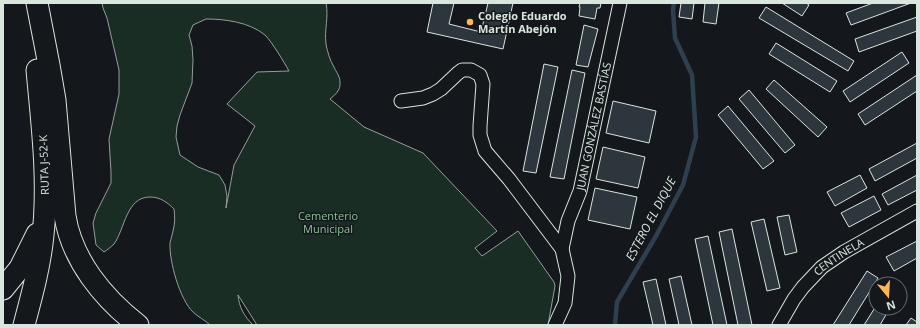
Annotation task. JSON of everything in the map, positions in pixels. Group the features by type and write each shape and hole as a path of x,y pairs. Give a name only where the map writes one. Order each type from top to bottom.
{"main road":[{"name":"RUTA J-52-K","path":"24,325 37,280 45,217 45,163 31,3"},
{"path":"37,3 50,65 55,100 67,229 75,251 91,277 117,308 138,325"},
{"path":"3,288 20,268 28,255 45,217"}],"street":[{"name":"JUAN GONZÁLEZ BASTÍAS","path":"562,249 568,221 580,191 620,3"},
{"name":"JUAN GONZÁLEZ BASTÍAS","path":"402,101 423,98 433,94 445,86 462,70 471,70 480,75 483,84 480,135 485,151 509,179 562,249 568,276 565,303 556,325"},
{"name":"CENTINELA","path":"780,325 794,299 822,267 844,252 917,211"}],"green space":[{"name":"Cementerio Municipal","path":"102,3 326,3 326,44 330,59 340,80 339,90 330,99 364,127 423,153 497,231 475,248 482,256 518,231 554,282 555,286 548,325 257,325 238,295 242,311 253,325 210,325 195,314 188,306 176,280 170,251 175,218 174,209 163,200 154,197 142,198 136,202 127,215 118,238 114,244 104,252 96,245 93,223 96,213 111,183 109,139 119,94 119,70 107,18","holes":["206,19 244,24 265,35 289,71 257,72 227,104 255,126 234,165 226,208 227,196 225,185 219,175 198,167 180,155 176,137 180,115 192,83 193,60 192,46 189,35 193,25"]}],"building":[{"path":"433,3 454,3 449,24 481,32 488,3 513,3 503,49 427,32"},
{"path":"580,3 601,3 600,8 597,8 595,19 579,16"},
{"path":"681,3 694,3 692,19 679,17"},
{"path":"705,3 719,3 716,24 703,22"},
{"path":"782,3 806,3 809,5 802,16"},
{"path":"873,3 911,3 851,25 846,13"},
{"path":"766,7 854,61 848,71 759,18"},
{"path":"917,17 917,31 859,52 855,39"},
{"path":"584,25 598,29 588,67 576,65"},
{"path":"776,43 837,81 830,92 769,54"},
{"path":"902,52 909,63 850,102 843,91"},
{"path":"544,64 558,67 536,173 523,171"},
{"path":"572,70 585,73 564,179 550,177"},
{"path":"917,75 917,91 865,125 858,114"},
{"path":"774,80 827,127 818,137 766,89"},
{"path":"749,90 795,145 785,153 739,99"},
{"path":"613,101 656,111 649,143 606,133"},
{"path":"728,106 774,161 763,169 718,115"},
{"path":"917,143 917,158 875,181 869,169"},
{"path":"603,147 645,157 638,188 596,179"},
{"path":"860,175 867,188 835,206 827,192"},
{"path":"917,175 917,190 888,205 882,194"},
{"path":"595,188 637,197 630,229 588,220"},
{"path":"874,196 881,210 849,227 841,213"},
{"path":"789,215 797,252 785,255 777,217"},
{"path":"764,219 780,288 767,291 751,222"},
{"path":"732,229 752,325 738,325 719,232"},
{"path":"708,236 727,325 713,325 695,239"},
{"path":"917,241 917,258 894,271 886,257"},
{"path":"867,271 875,276 868,276 868,294 849,325 833,325"},
{"path":"681,276 692,325 679,325 669,279"},
{"path":"656,279 666,325 653,325 643,282"},
{"path":"870,316 885,316 880,325 864,325"},
{"path":"911,318 917,322 917,325 906,325"}],"waterway":[{"name":"ESTERO EL DIQUE","path":"615,325 617,302 656,236 683,185 696,137 692,75 675,38 674,3"}],"place":[{"name":"Colegio Eduardo Martín Abejón","path":"470,22"}]}
